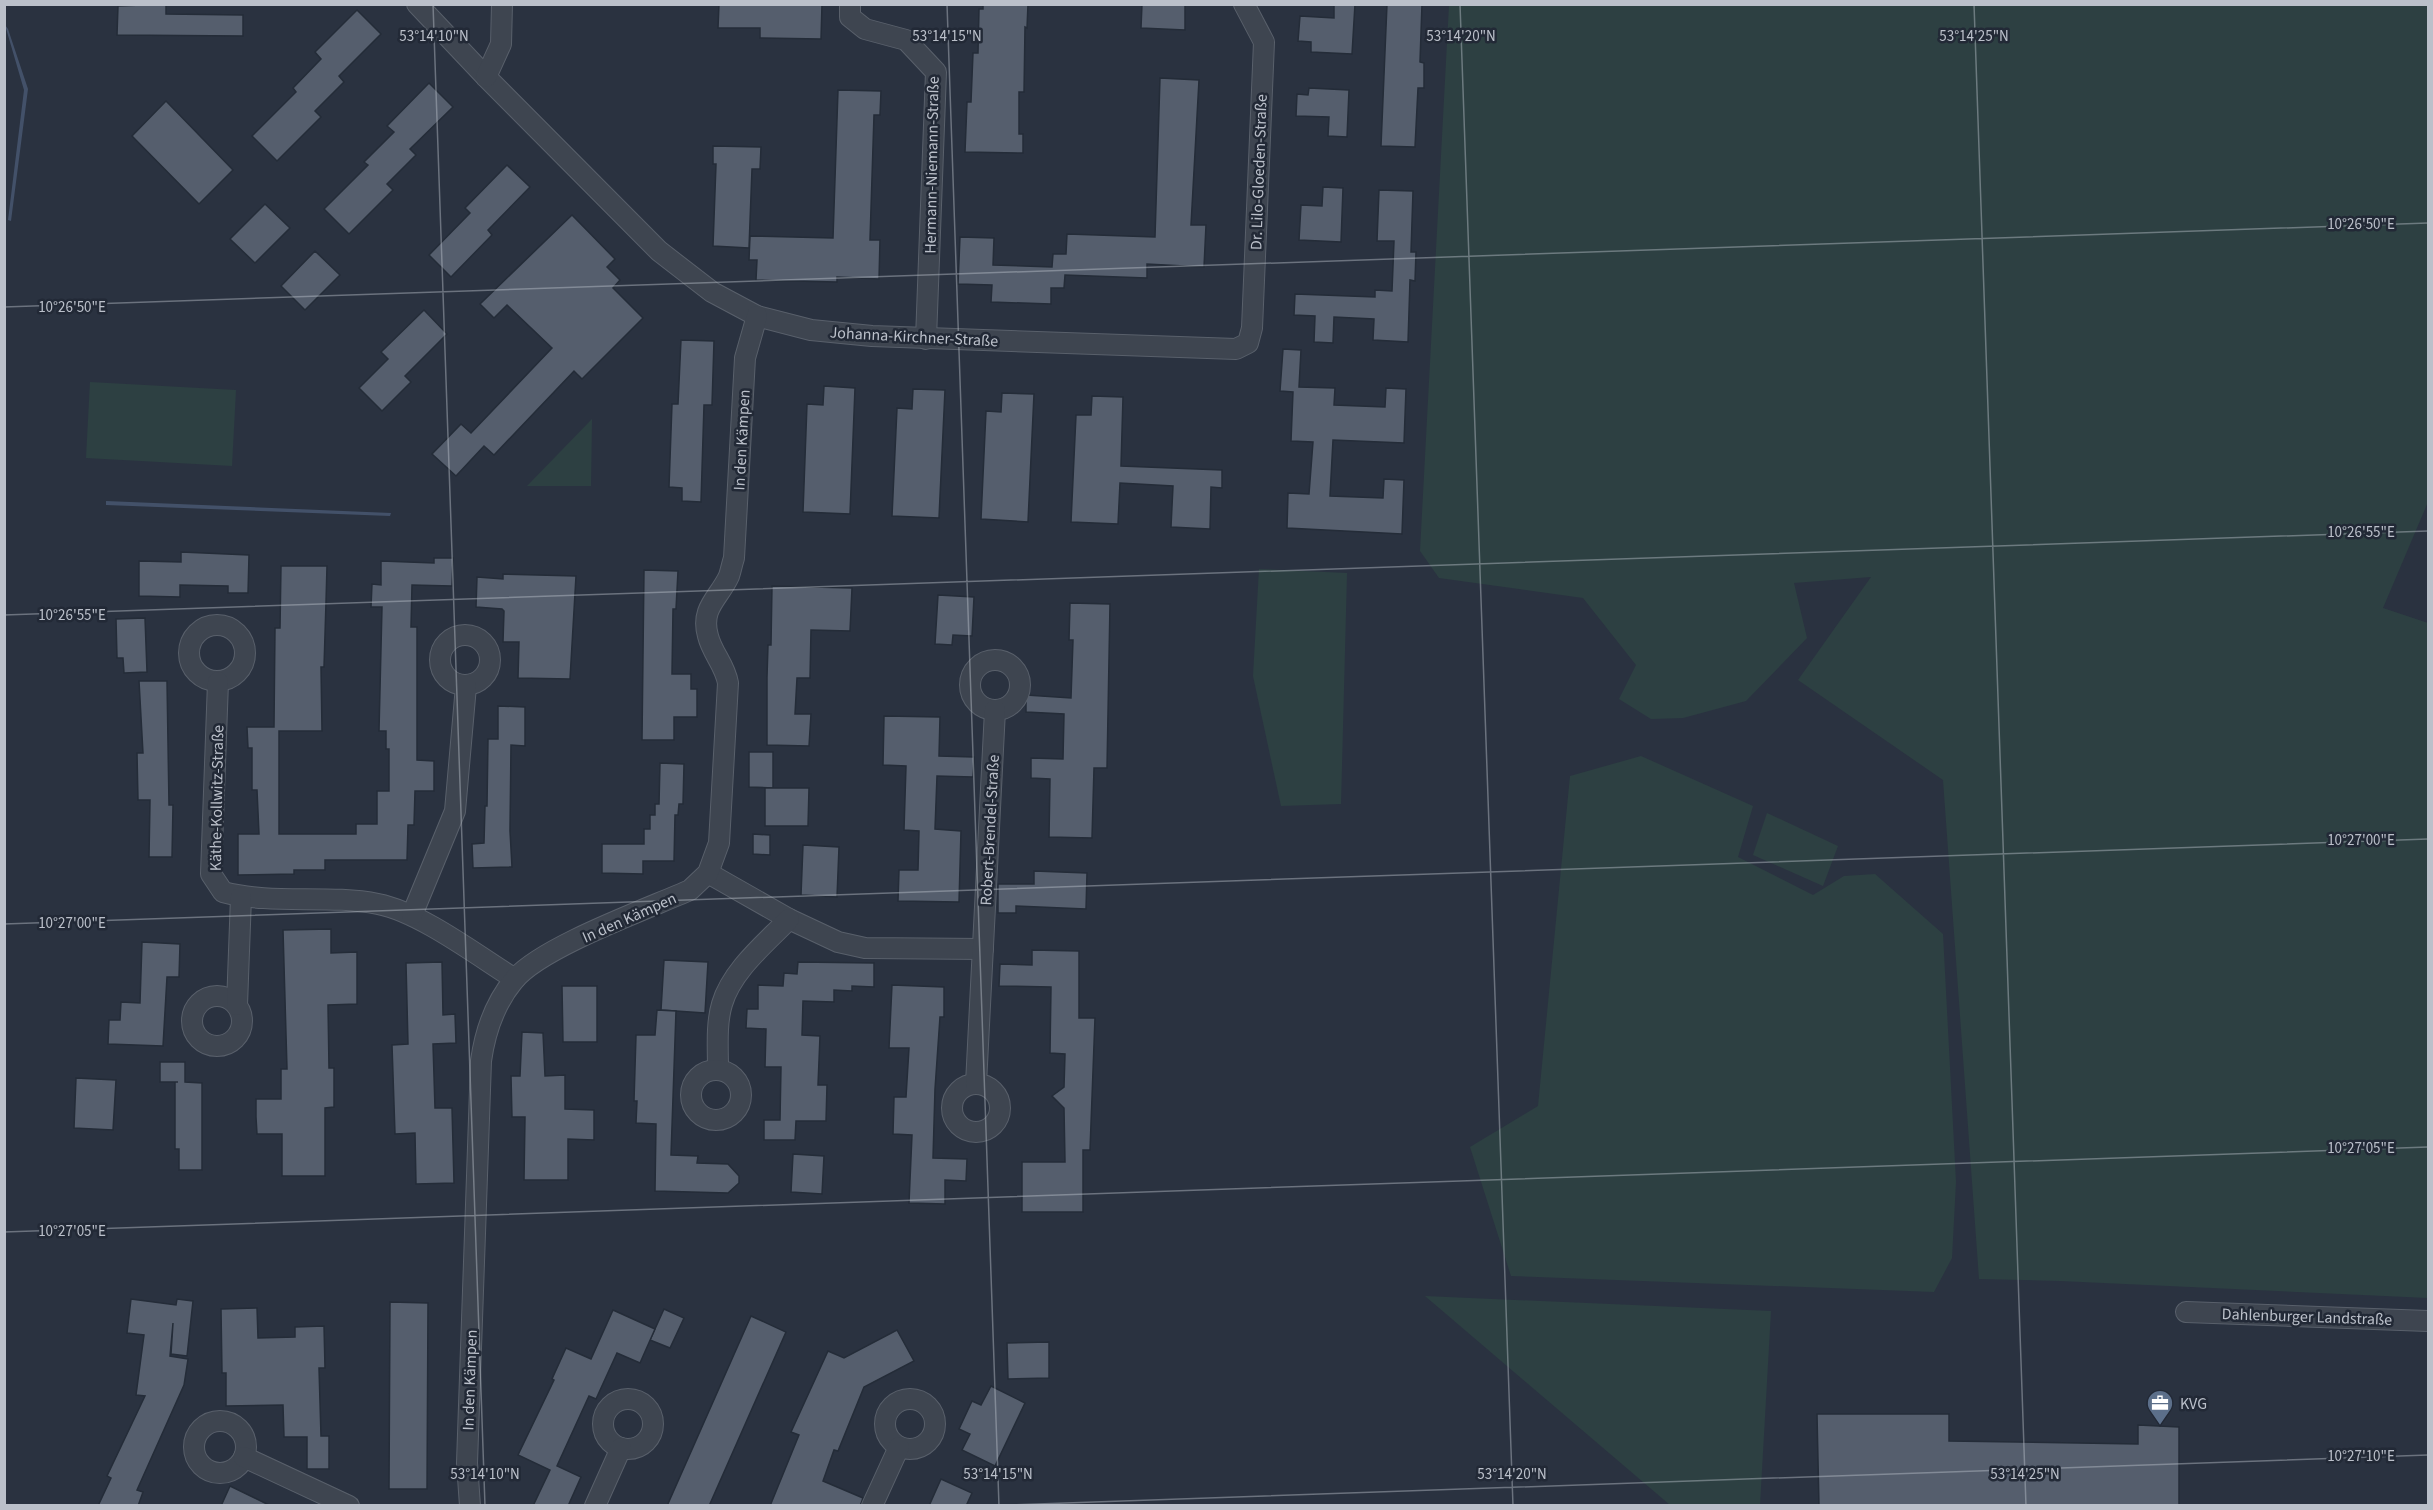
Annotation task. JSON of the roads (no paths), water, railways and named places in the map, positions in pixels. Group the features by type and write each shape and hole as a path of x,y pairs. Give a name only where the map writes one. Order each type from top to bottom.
{"street":[{"name":"Johanna-Kirchner-Straße","path":"417,4 486,77 659,251 711,292 758,316 811,330 926,339 1236,349 1248,343"},
{"path":"486,77 501,44 502,4"},
{"name":"Hermann-Niemann-Straße","path":"850,4 850,17 865,29 906,40 936,72 926,339"},
{"name":"Dr. Lilo-Gloeden-Straße","path":"1244,4 1264,42 1252,328 1248,343"},
{"name":"In den Kämpen","path":"470,1506 467,1463 481,1061 484,1037 499,1002 515,979 548,954 690,890 708,873 718,843 729,683 726,670 712,648 706,621 710,606 728,577 734,558 745,358 758,316"},
{"name":"Käthe-Kollwitz-Straße","path":"218,682 211,874 223,892 241,897 347,900 380,904 412,915 515,979"},
{"path":"412,915 455,811 466,686"},
{"name":"Robert-Brendel-Straße","path":"976,1084 995,710"},
{"path":"708,873 789,919 838,942 865,948 982,950"},
{"path":"237,1005 241,897"},
{"path":"718,1069 720,1016 726,992 751,959 789,919"},
{"name":"Dahlenburger Landstraße","path":"2186,1312 2428,1321"},
{"path":"872,1506 899,1447"},
{"path":"595,1506 621,1448"},
{"path":"244,1458 349,1506"}],"water":[{"path":"5,25 28,89 11,221 8,220 24,90"},
{"path":"106,501 391,513 390,516 106,505"}],"place":[{"name":"KVG","path":"2160,1426"}]}
